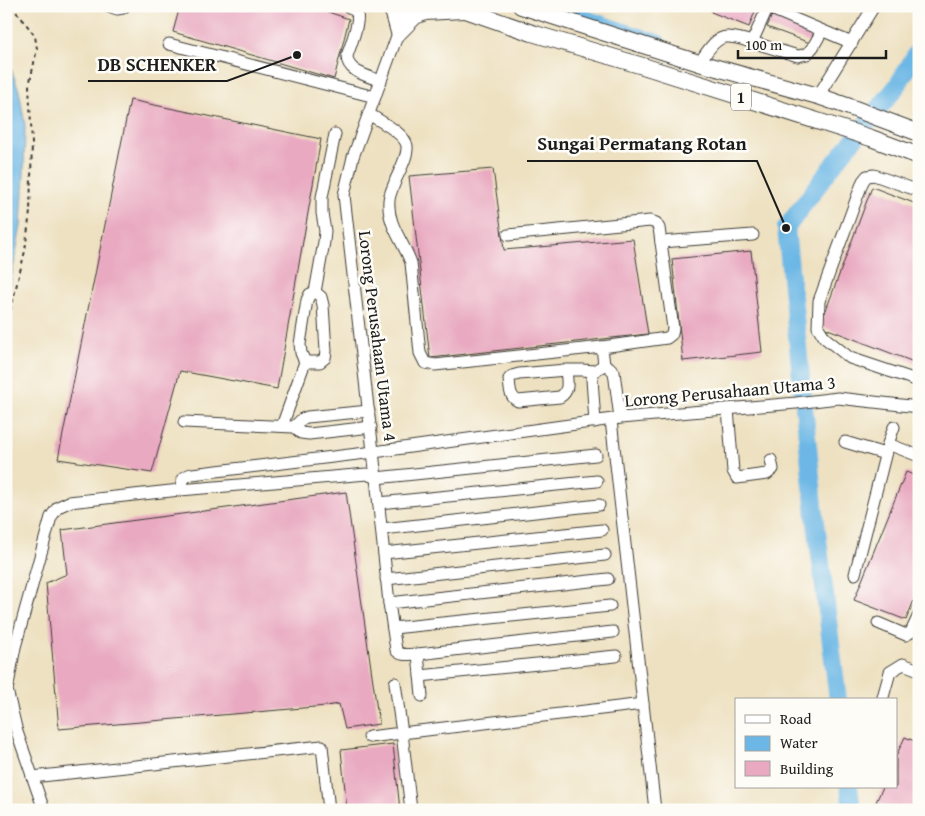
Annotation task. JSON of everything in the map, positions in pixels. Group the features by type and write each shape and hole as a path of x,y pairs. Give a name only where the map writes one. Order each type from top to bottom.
{"highway":[{"path":"390,6 399,32 415,16 425,12 459,8"},
{"name":"1","path":"521,6 699,63 818,96 919,133"},
{"name":"1","path":"459,8 532,33 871,138 919,156"}],"street":[{"path":"109,6 117,9 124,6"},
{"path":"348,6 356,12 358,20 348,62 350,66 359,72 381,81"},
{"name":"Lorong Perusahaan Utama 4","path":"408,6 353,157 344,196 374,452 607,420"},
{"path":"818,96 874,6"},
{"path":"752,42 766,11 771,9 852,43"},
{"path":"699,63 721,38 727,37 752,42 798,56 807,54 814,47 822,31"},
{"path":"168,44 375,97"},
{"path":"369,114 393,129 404,139 407,146 388,200 389,217 407,251 411,263 420,353 425,364 435,365 602,347 667,338 672,334 673,328 660,228 656,223 650,221 508,235"},
{"path":"315,292 325,231 322,197 335,134"},
{"path":"919,191 874,175 867,176 862,181 818,301 818,327 825,338 850,358 919,381"},
{"path":"661,242 753,235"},
{"path":"288,427 305,362 300,344 306,300 310,294 315,292"},
{"path":"305,362 320,362 325,358 323,305 321,297 315,292"},
{"path":"602,347 598,368 592,379 607,420 655,810"},
{"path":"566,370 568,389 560,397 518,401 511,395 510,379 512,376 519,374 566,370 582,370 609,367 614,372 607,420"},
{"name":"Lorong Perusahaan Utama 3","path":"607,420 838,398 919,407"},
{"path":"728,409 733,471 737,478 767,474 773,469 771,460"},
{"path":"288,427 307,417 369,411"},
{"path":"184,422 288,427 308,434 371,426"},
{"path":"855,574 894,427"},
{"path":"845,442 919,456"},
{"path":"180,490 182,479 186,475 374,452 386,579 398,653 418,654 613,632"},
{"path":"44,810 16,732 7,690 15,646 51,517 58,507 69,502 180,490 367,474 376,478 596,455"},
{"path":"379,503 597,481"},
{"path":"382,529 600,505"},
{"path":"384,553 602,530"},
{"path":"386,579 605,556"},
{"path":"389,603 608,580"},
{"path":"393,628 610,606"},
{"path":"878,623 906,635 911,632 919,615"},
{"path":"418,654 422,696"},
{"path":"420,676 616,656"},
{"path":"883,697 890,672 902,664 919,670"},
{"path":"395,683 411,810"},
{"path":"369,737 643,704"},
{"path":"32,777 322,746 329,810"}],"path":[{"path":"6,334 25,251 30,212 32,144 29,86 36,49 34,36 20,16 10,6"}],"water":[{"path":"6,56 19,90 25,125 21,226 6,306"}],"building":[{"path":"180,6 310,6 349,19 334,79 173,32"},
{"path":"714,6 757,6 749,27 711,12"},
{"path":"772,15 815,31 810,43 767,27"},
{"path":"130,100 321,139 277,389 180,371 152,473 58,459"},
{"path":"493,169 504,250 633,239 648,334 430,358 409,176"},
{"path":"872,187 919,205 919,364 820,326"},
{"path":"751,251 762,352 683,361 672,259"},
{"path":"906,472 919,477 919,588 906,620 854,600"},
{"path":"346,492 379,724 345,729 339,704 59,729 46,583 67,574 62,530"},
{"path":"905,737 919,743 919,810 895,810 876,802 883,788 898,788 898,752"},
{"path":"393,744 400,810 347,810 341,750"}],"waterway":[{"path":"569,6 571,10 660,40"},
{"path":"838,698 815,515 786,228 834,164 897,86 919,49"},
{"path":"849,788 852,810"}],"place":[{"name":"DB SCHENKER","path":"297,55"},
{"name":"Sungai Permatang Rotan","path":"786,228"}]}
